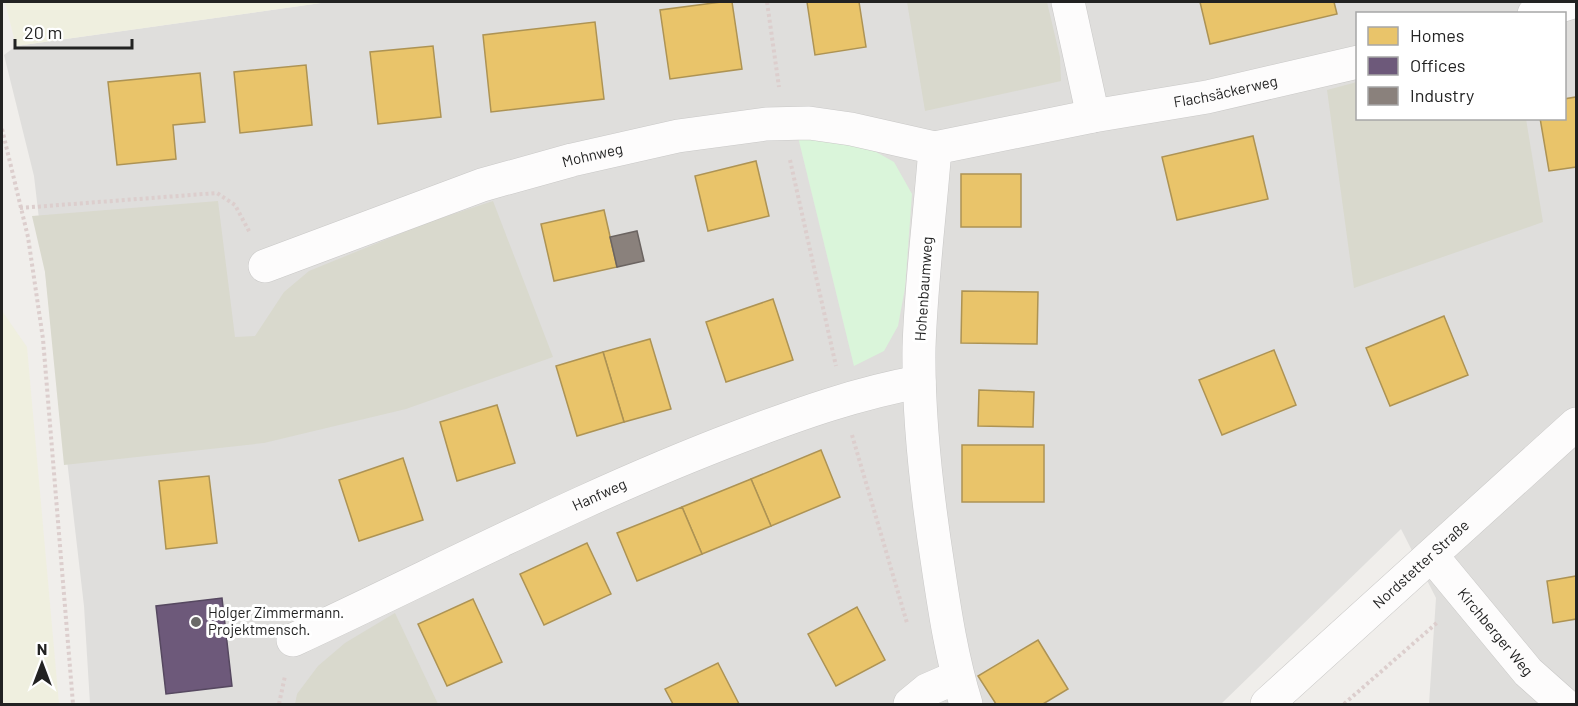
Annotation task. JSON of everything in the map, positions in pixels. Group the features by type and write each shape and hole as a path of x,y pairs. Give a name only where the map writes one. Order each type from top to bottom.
{"street":[{"path":"935,148 1093,116 1068,2"},
{"path":"1540,12 1573,2"},
{"name":"Flachsäckerweg","path":"1093,116 1207,97 1356,62"},
{"name":"Mohnweg","path":"265,266 441,199 572,160 678,136 726,128 784,123 851,129 935,148"},
{"name":"Hohenbaumweg","path":"935,148 921,310 919,382 932,530 962,691"},
{"name":"Hanfweg","path":"293,640 591,498 705,450 844,400 919,382"},
{"name":"Nordstetter Straße","path":"1267,705 1576,424"},
{"name":"Kirchberger Weg","path":"1432,556 1465,599 1528,672 1564,705"},
{"path":"910,705 927,690 962,691"}],"path":[{"path":"767,2 788,153 844,400 910,634"},
{"path":"2,129 34,271 43,339 73,705"},
{"path":"20,208 217,193 235,205 265,266"},
{"path":"1344,705 1465,599"}],"shaded area":[{"path":"328,2 1576,2 1576,704 1429,704 1436,598 1401,529 1221,704 90,704 84,606 34,176 4,55 16,46"},
{"path":"907,2 1047,2 1060,57 1061,81 925,111"},
{"path":"1356,82 1356,120 1526,120 1543,222 1354,288 1327,90"},
{"path":"218,201 235,337 255,336 284,292 309,271 429,222 493,201 553,357 406,409 264,443 64,465 45,272 32,216"},
{"path":"395,613 438,704 295,704 297,694 318,666 345,643"}],"green space":[{"path":"5,2 328,2 16,46"},
{"path":"798,137 862,144 894,162 912,194 905,288 898,326 884,351 854,366"},
{"path":"2,311 27,347 59,704 2,704"}],"building: Homes":[{"path":"732,2 742,69 670,79 660,10"},
{"path":"807,2 859,2 866,47 815,55"},
{"path":"1200,2 1334,2 1337,14 1210,44"},
{"path":"595,22 604,99 491,112 483,35"},
{"path":"433,46 441,117 378,124 370,52"},
{"path":"306,65 312,125 240,133 234,72"},
{"path":"200,73 205,122 173,125 176,159 117,165 108,82"},
{"path":"1576,97 1576,167 1549,171 1540,120 1566,120 1566,99"},
{"path":"1253,136 1268,199 1177,220 1162,157"},
{"path":"756,161 769,216 708,231 695,176"},
{"path":"961,174 1021,174 1021,227 961,227"},
{"path":"604,210 617,267 554,281 541,224"},
{"path":"962,291 1038,292 1037,344 961,343"},
{"path":"773,299 793,360 726,382 706,322"},
{"path":"1444,316 1468,375 1390,406 1366,348"},
{"path":"650,339 671,409 624,422 603,352"},
{"path":"1274,350 1296,405 1222,435 1199,380"},
{"path":"603,352 624,422 577,436 556,366"},
{"path":"979,390 1034,392 1033,427 978,426"},
{"path":"497,405 515,463 457,481 440,422"},
{"path":"962,445 1044,445 1044,502 962,502"},
{"path":"821,450 840,497 771,526 751,479"},
{"path":"403,458 423,520 359,541 339,480"},
{"path":"209,476 217,543 166,549 159,481"},
{"path":"751,479 771,526 702,554 682,507"},
{"path":"682,507 702,554 637,581 617,533"},
{"path":"587,543 611,594 544,625 520,574"},
{"path":"1576,576 1576,619 1553,623 1547,581"},
{"path":"473,599 502,662 447,686 418,624"},
{"path":"857,607 885,660 836,686 808,634"},
{"path":"1038,640 1068,689 1043,704 996,704 978,676"},
{"path":"718,663 739,704 673,704 665,689"}],"building: Offices":[{"path":"222,598 232,686 166,694 156,606"}],"building: Industry":[{"path":"637,231 644,261 617,267 610,237"}],"place":[{"name":"Holger Zimmermann. Projektmensch.","path":"196,622"}]}
